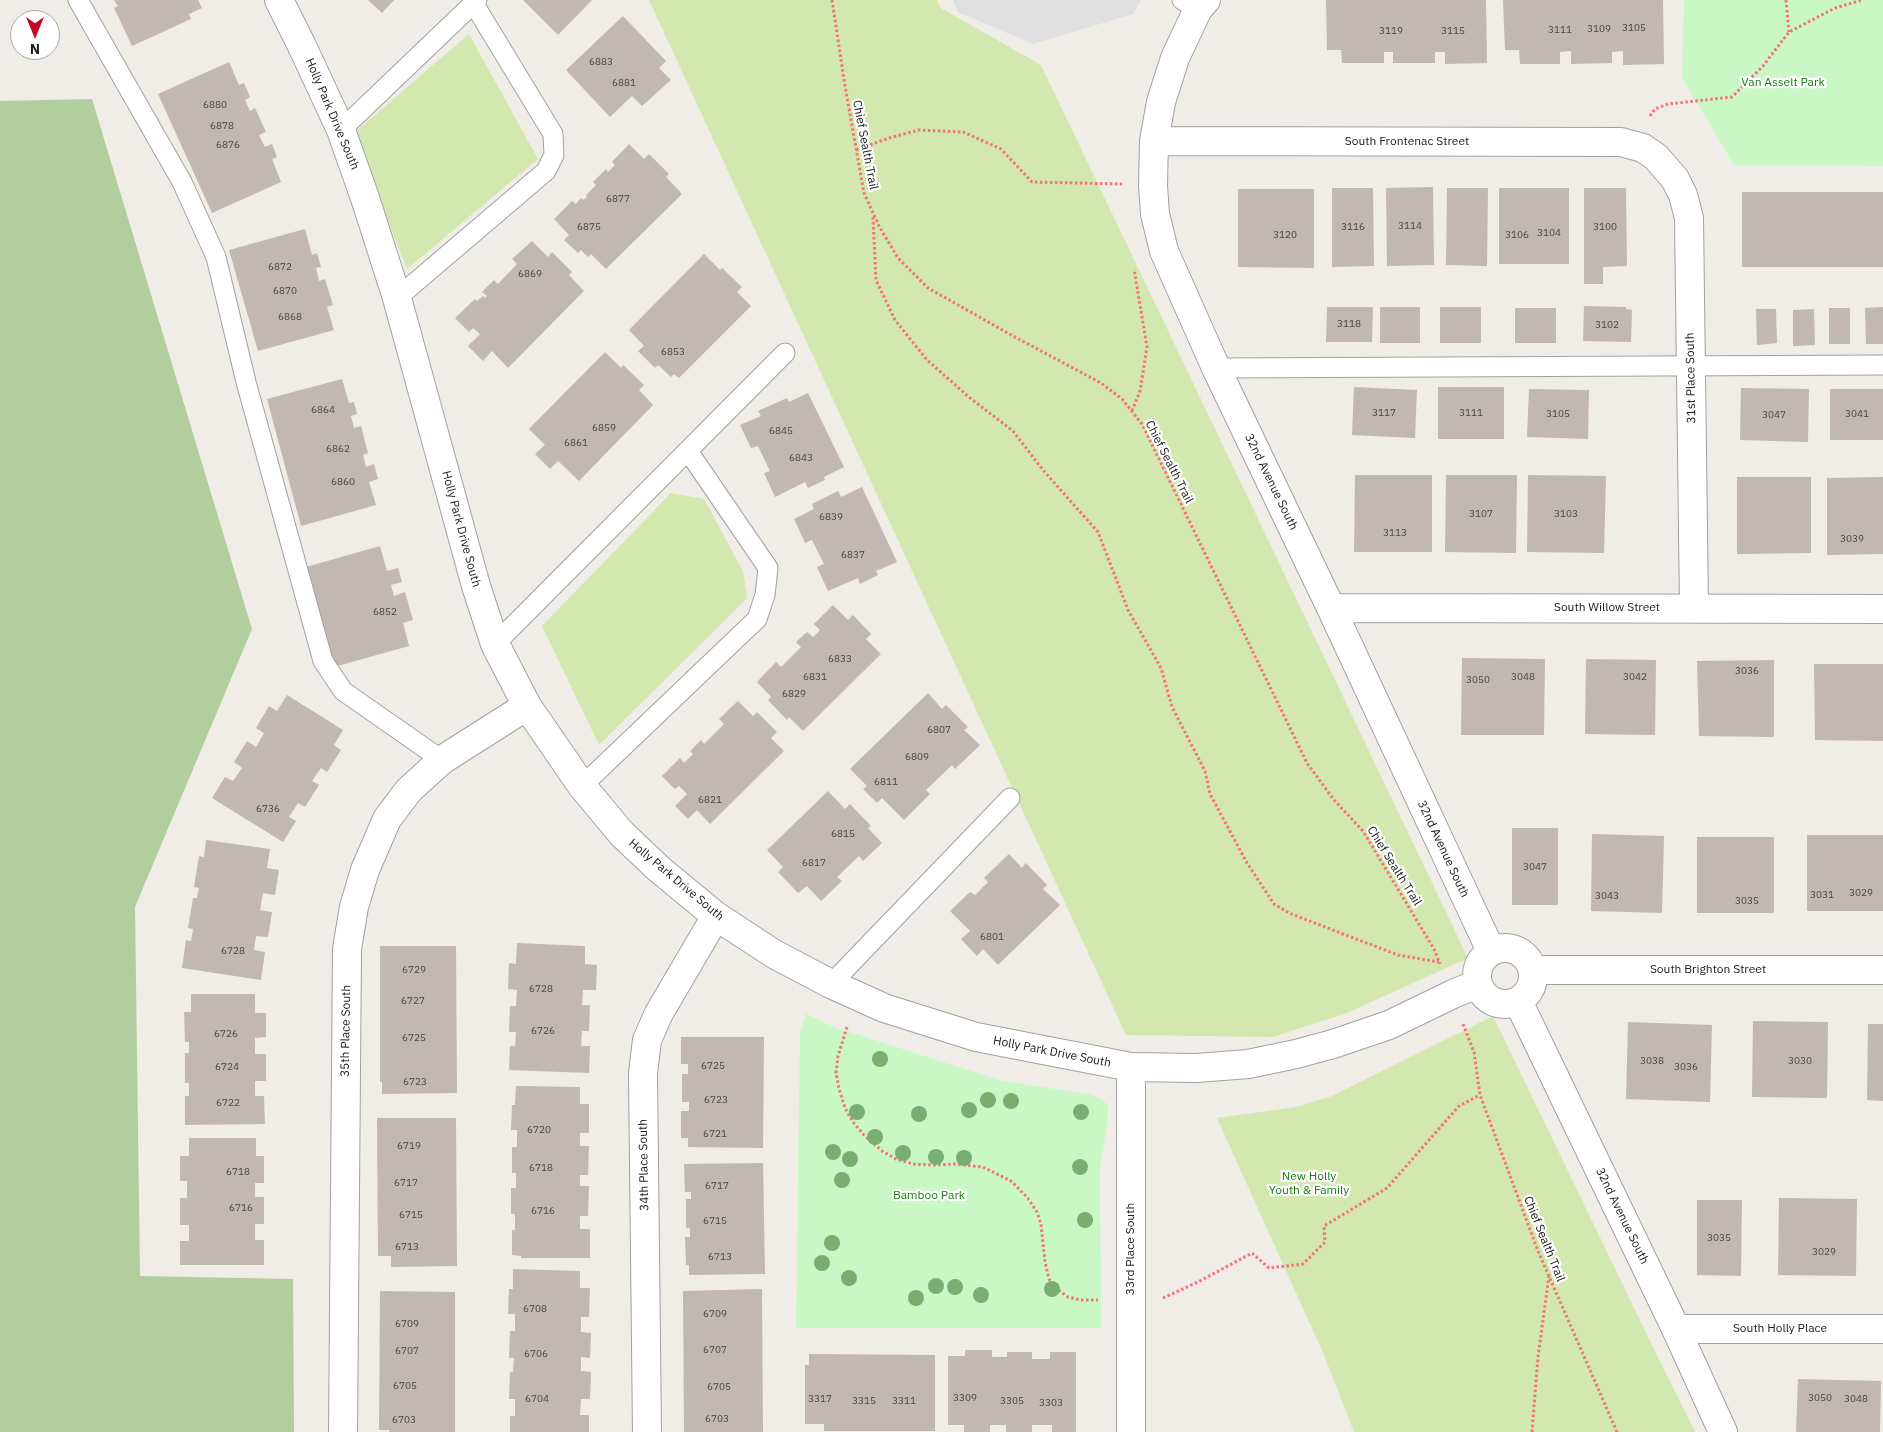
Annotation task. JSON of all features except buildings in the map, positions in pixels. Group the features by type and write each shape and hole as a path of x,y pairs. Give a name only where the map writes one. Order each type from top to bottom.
{"street":[{"name":"Holly Park Drive South","path":"279,0 341,130 365,198 397,298 476,586 495,644 527,706 582,786 622,834 659,869 716,916 774,954 831,984 884,1008 976,1037 1130,1067 1197,1068 1248,1064 1296,1054 1334,1044 1389,1025 1477,984"},
{"name":"32nd Avenue South","path":"1195,3 1161,102 1154,141 1152,186 1155,214 1164,251 1216,368 1331,608 1491,951"},
{"name":"South Frontenac Street","path":"1154,141 1611,142 1643,148 1656,157"},
{"name":"31st Place South","path":"1656,157 1675,178 1683,195 1689,218 1694,608"},
{"name":"South Willow Street","path":"1331,608 1883,609"},
{"name":"35th Place South","path":"343,1432 347,949 354,907 364,870 387,819 409,790 442,760 527,706"},
{"name":"34th Place South","path":"647,1432 643,1073 647,1040 659,1012 716,916"},
{"path":"1499,948 1517,950 1524,955 1533,970 1533,980 1525,995 1518,1001 1508,1004 1498,1004 1489,999 1482,993 1477,984 1476,974 1478,965 1483,957 1499,948"},
{"name":"South Brighton Street","path":"1533,970 1883,970"},
{"name":"32nd Avenue South","path":"1518,1001 1676,1329 1723,1432"},
{"name":"33rd Place South","path":"1130,1067 1131,1432"},
{"name":"South Holly Place","path":"1676,1329 1883,1329"}],"lane":[{"path":"78,0 182,182 216,257 246,382 323,661 342,691 442,760"},
{"path":"341,130 475,2 553,134 554,155 546,171 397,298"},
{"path":"495,644 786,353"},
{"path":"1216,368 1883,365"},
{"path":"582,786 756,619 766,595 768,568 688,450"},
{"path":"831,984 1010,798"}],"path":[{"name":"Chief Sealth Trail","path":"832,0 864,193 873,215 898,258 928,288 1013,336 1101,382 1122,399 1142,424 1307,763 1334,800 1363,831 1434,949 1442,968"},
{"path":"1786,0 1789,32"},
{"path":"1629,145 1654,109 1668,104 1732,97 1763,66 1789,32 1835,8 1862,0"},
{"path":"856,150 888,138 919,130 963,132 1001,149 1032,182 1152,186"},
{"path":"1121,184 1122,193"},
{"path":"873,215 876,280 895,320 927,360 970,398 1013,431 1043,470 1098,532 1128,610 1161,668 1172,708 1205,771 1210,794 1248,863 1274,904 1290,913 1398,955 1439,962"},
{"path":"1132,411 1140,391 1147,347 1133,266"},
{"path":"858,996 843,1039 836,1073 845,1108 854,1122 864,1135 882,1151 896,1159 913,1164 954,1164 983,1167 1011,1181 1027,1197 1037,1212 1041,1224 1045,1262 1050,1278 1057,1289 1068,1297 1081,1300 1154,1303 1252,1253 1270,1268 1302,1264 1324,1242 1324,1226 1387,1188 1458,1106 1480,1095"},
{"name":"Chief Sealth Trail","path":"1462,1019 1474,1052 1480,1095 1549,1276 1617,1432"},
{"path":"1532,1432 1538,1357 1549,1276"}],"green space":[{"path":"649,0 937,0 941,8 1041,65 1468,958 1347,1013 1273,1037 1126,1035"},
{"name":"Van Asselt Park","path":"1684,0 1883,0 1883,166 1734,165 1682,78"},
{"path":"469,34 538,159 407,269 354,133"},
{"path":"92,99 252,629 135,907 140,1276 293,1279 294,1432 0,1432 0,101"},
{"path":"671,493 704,499 743,571 747,598 599,745 542,626"},
{"name":"Bamboo Park","path":"806,1014 834,1027 999,1080 1091,1095 1101,1099 1108,1105 1107,1126 1100,1167 1101,1328 796,1328 800,1032"},
{"name":"New Holly Youth & Family","path":"1493,1016 1695,1432 1354,1432 1324,1355 1217,1118 1296,1107 1332,1096"}],"shaded area":[{"path":"953,0 1141,0 1133,14 1033,44 958,12"}]}
